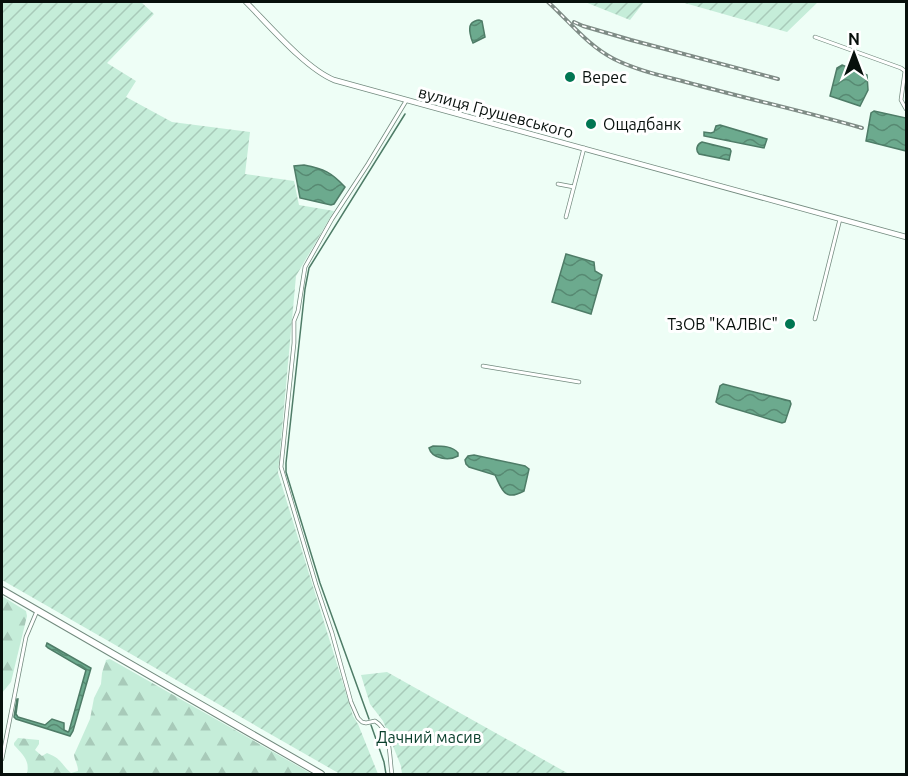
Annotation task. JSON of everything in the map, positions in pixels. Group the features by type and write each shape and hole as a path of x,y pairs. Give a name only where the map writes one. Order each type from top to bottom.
{"highway":[{"path":"2,590 321,774"}],"street":[{"name":"вулиця Грушевського","path":"246,2 289,45 325,76 334,80 906,237"},
{"path":"815,37 901,68 904,71 901,100 906,109"},
{"path":"393,774 389,746 382,727 375,721 362,722 351,702 281,467 294,327 305,267 332,219 406,101"},
{"path":"566,217 584,148"},
{"path":"558,184 574,188"},
{"path":"815,319 840,219"},
{"path":"483,366 579,382"},
{"path":"2,759 26,637 37,611"}],"green space":[{"path":"2,2 141,2 154,14 107,63 136,81 126,97 172,122 250,132 245,174 294,181 299,205 334,211 296,276 278,473 353,716 378,774 340,774 2,580"},
{"path":"585,2 644,2 630,20"},
{"path":"681,2 818,2 787,32"},
{"path":"2,596 26,611 27,616 11,682 2,693"},
{"path":"110,659 312,774 27,774 27,761 14,745 18,738 39,740 35,750 42,756 47,753 52,755 71,773 78,771 74,755 90,719 106,660"},
{"name":"Дачний масив","path":"387,672 569,774 402,774 383,721 370,704 361,675"}],"water":[{"path":"479,20 482,21 485,37 473,43 470,26"},
{"path":"842,65 867,75 868,90 860,106 830,96 837,68"},
{"path":"874,111 906,118 906,151 866,141 871,113"},
{"path":"720,125 767,139 764,148 704,136 704,132 714,132 716,126"},
{"path":"702,142 730,149 729,160 699,154 697,147"},
{"path":"304,165 327,172 345,187 334,204 300,198 294,166"},
{"path":"566,254 594,262 595,271 602,275 591,314 552,302"},
{"path":"723,384 790,401 785,422 719,404 716,402 720,386"},
{"path":"433,446 450,448 458,453 458,456 446,459 437,457 429,448"},
{"path":"474,455 525,466 529,469 524,491 508,494 502,489 495,475 469,467 465,460 468,456"},
{"path":"47,643 91,668 70,736 14,717 18,699 16,714 18,717 45,725 52,719 64,723 64,730 69,731 86,670 48,648"}],"waterway":[{"path":"369,719 320,583 286,472 286,463 309,268 405,114"},
{"path":"371,725 386,774"}],"railway":[{"path":"548,2 596,47 624,64 862,128"},
{"path":"574,22 631,40 778,79"}],"place":[{"name":"Верес","path":"570,77"},
{"name":"Ощадбанк","path":"591,124"},
{"name":"ТзОВ \"КАЛВІС\"","path":"790,324"}]}
